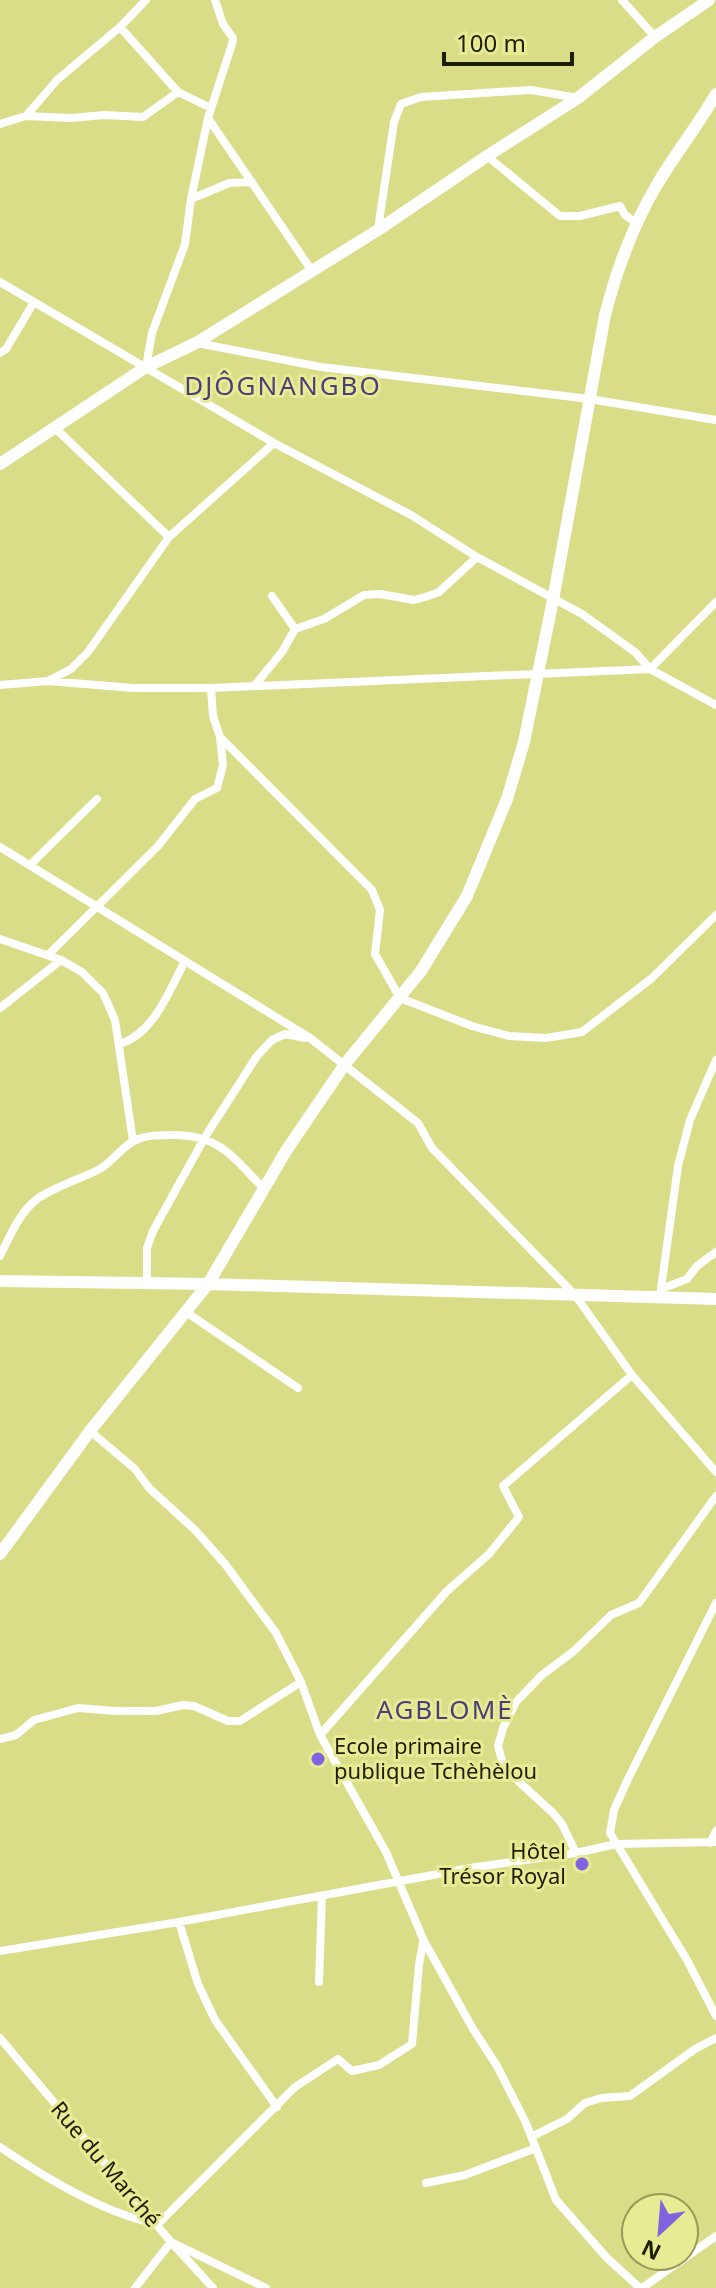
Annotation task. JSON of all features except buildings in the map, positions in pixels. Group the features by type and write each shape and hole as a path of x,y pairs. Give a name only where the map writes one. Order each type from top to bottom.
{"street":[{"path":"26,116 57,80 120,27 146,0"},
{"path":"146,367 152,333 185,244 208,118 233,38 223,24 215,0"},
{"path":"622,0 655,37"},
{"path":"0,464 146,367 196,343 378,230 578,98 655,37 709,0"},
{"path":"120,27 178,92 211,108"},
{"path":"378,230 394,122 401,104 421,97 531,90 578,98"},
{"path":"0,124 26,116 143,117 178,92"},
{"path":"0,1554 90,1431 208,1284 263,1188 345,1064 421,971 467,896 507,799 524,742 615,275 636,223 657,184 716,94"},
{"path":"208,118 312,271"},
{"path":"487,156 560,216 580,216 620,206 625,215 636,223"},
{"path":"191,199 229,183 252,182"},
{"path":"0,282 274,443 411,515 477,557 611,632 650,669 716,705"},
{"path":"0,353 6,349 34,302"},
{"path":"196,343 321,367 590,399 716,420"},
{"path":"54,427 169,537"},
{"path":"48,681 71,669 88,652 169,537 274,443"},
{"path":"255,685 282,652 295,629 324,619 364,595 380,594 414,600 439,592 477,557"},
{"path":"272,596 295,629"},
{"path":"0,685 48,681 133,688 211,688 650,669 716,602"},
{"path":"49,954 158,846 195,799 217,788 223,765 211,688"},
{"path":"220,737 372,890 380,910 375,954 400,998 472,1026 509,1036 546,1038 582,1032 652,978 716,915"},
{"path":"30,865 97,799"},
{"path":"0,847 310,1038 418,1123 432,1148 575,1295 632,1375 716,1472"},
{"path":"0,939 61,960 82,972 103,993 115,1020 120,1044 133,1141"},
{"path":"0,1008 61,960"},
{"path":"120,1044 135,1039 146,1026 166,998 185,961"},
{"path":"147,1285 147,1248 153,1231 205,1137 257,1056 272,1040 285,1034 310,1038"},
{"path":"660,1293 678,1166 690,1120 716,1060"},
{"path":"0,1256 20,1217 39,1198 101,1169 115,1160 133,1141 161,1135 205,1137 236,1159 263,1188"},
{"path":"660,1293 687,1279 697,1266 716,1252"},
{"path":"0,1281 575,1295 660,1293 716,1299"},
{"path":"186,1312 298,1388"},
{"path":"320,1735 429,1611 489,1554 519,1517 503,1486 632,1375"},
{"path":"90,1431 135,1469 149,1488 195,1530 225,1564 276,1633 301,1682 320,1735 400,1881 424,1941 497,2066 533,2136 556,2200 607,2258 641,2288 716,2236"},
{"path":"576,1853 554,1814 504,1768 498,1753 499,1737 516,1702 542,1675 574,1651 611,1615 639,1603 716,1496"},
{"path":"716,1603 614,1810 610,1833 680,1948 716,2016"},
{"path":"0,1739 16,1735 34,1720 78,1708 156,1711 183,1705 194,1706 228,1721 240,1721 301,1682"},
{"path":"0,1951 616,1844 713,1843 716,1831"},
{"path":"319,1982 322,1896"},
{"path":"179,1922 198,1984 215,2020 277,2107"},
{"path":"0,2147 119,2213 158,2224 314,2073 338,2059 352,2071 379,2065 412,2044 424,1941"},
{"name":"Rue du Marché","path":"0,2038 213,2288"},
{"path":"533,2136 567,2119 585,2103 601,2098 630,2096 662,2071 716,2038"},
{"path":"426,2183 465,2175 536,2148"},
{"path":"135,2288 171,2242 266,2288"}],"place":[{"name":"Ecole primaire publique Tchèhèlou","path":"318,1759"},
{"name":"Hôtel Trésor Royal","path":"582,1864"}],"district":[{"name":"DJÔGNANGBO","path":"283,386"},
{"name":"AGBLOMÈ","path":"445,1710"}]}
